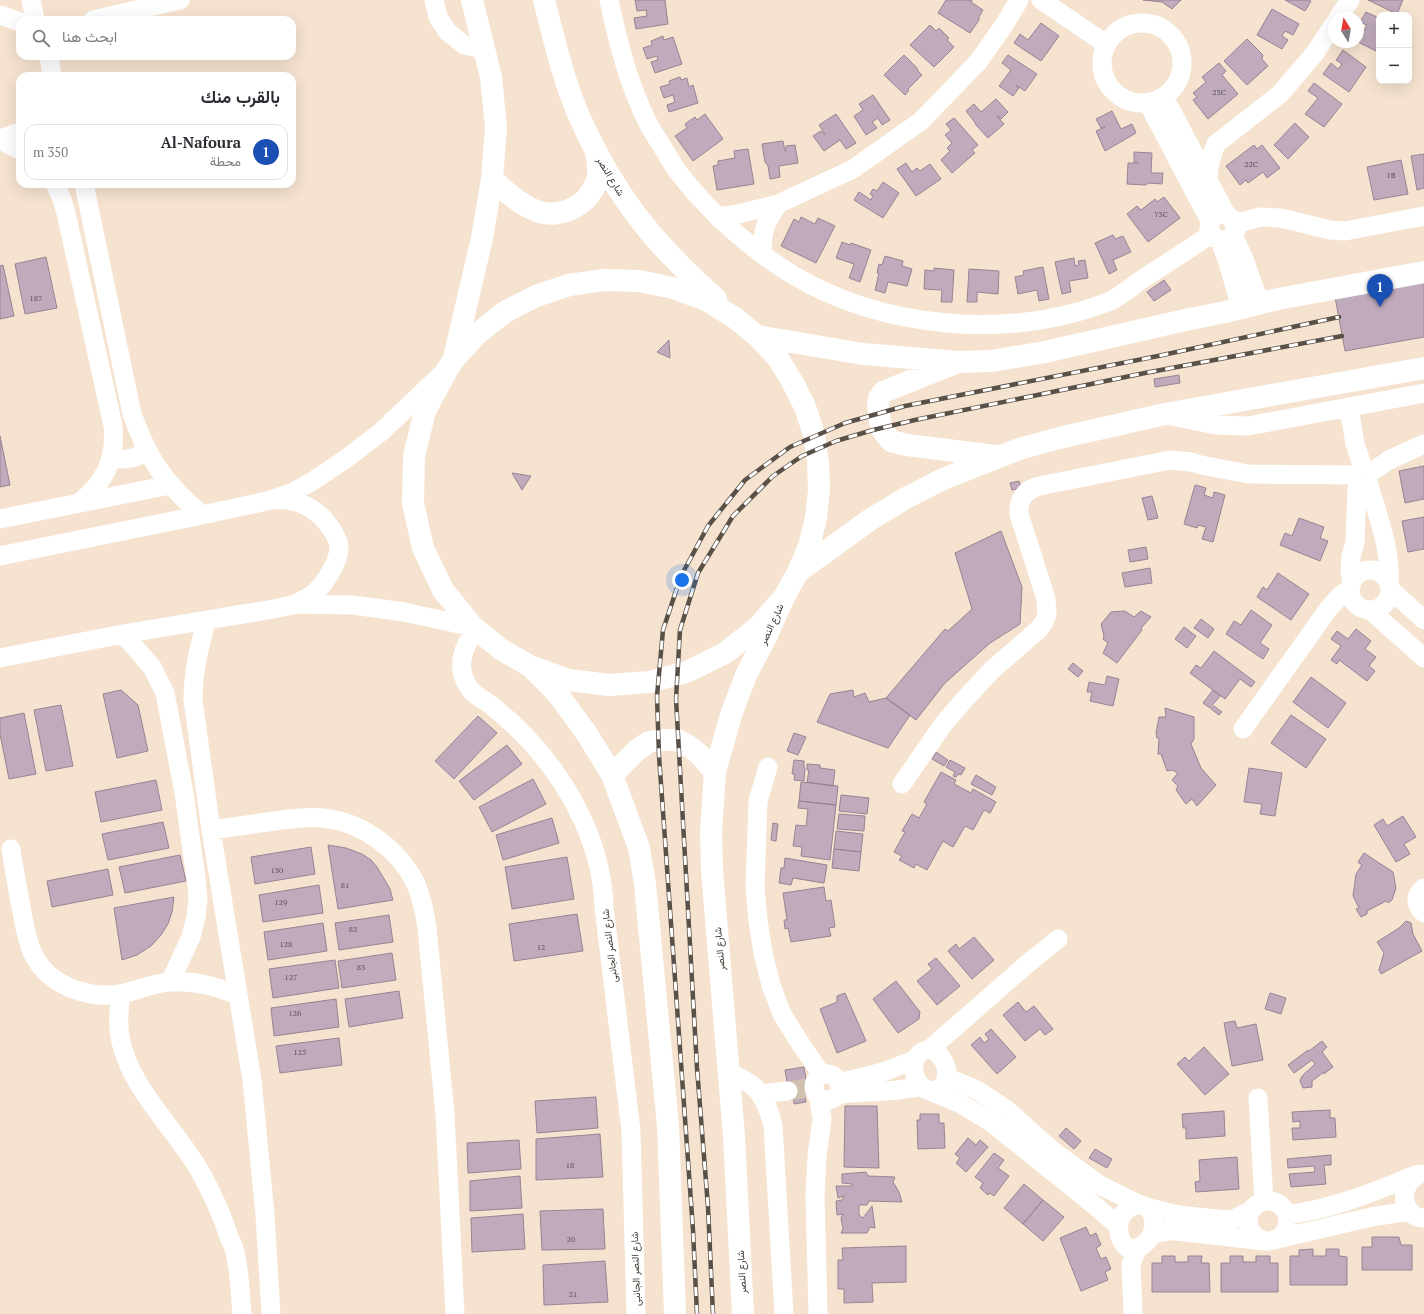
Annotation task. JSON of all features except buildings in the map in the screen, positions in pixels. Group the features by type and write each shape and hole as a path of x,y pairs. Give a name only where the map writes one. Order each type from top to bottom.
{"main road":[{"path":"450,365 482,238 492,179 496,128 491,77 472,0"},
{"name":"شارع النصر","path":"544,0 565,77 579,115 596,152 623,196 654,237 689,275 736,318"},
{"path":"492,179 507,193 532,210 548,214 563,213 577,206 589,196 596,182 599,167 596,152"},
{"path":"757,336 863,354 958,362 991,361 1045,352 1278,299 1424,272"},
{"path":"597,281 639,281 673,288 706,300 736,318 757,336 777,357 792,381 805,407 814,434 818,462 819,490 816,518 809,546 798,572 784,597 757,628 725,653 689,671 650,682 609,685 569,680 530,666 502,650 475,629 443,590 423,548 413,503 414,456 425,411 450,365 477,334 505,312 536,296 569,285 597,281"},
{"path":"958,362 883,392 879,398 878,404 880,422 883,431 891,441 906,445 998,456"},
{"path":"798,572 871,519 906,498 943,479 1019,449 1059,438 1165,414 1424,368"},
{"name":"شارع النصر","path":"743,1314 734,1136 712,870 711,832 715,772 731,715 746,675 766,637 784,597"},
{"path":"530,666 558,693 587,734 612,775 640,848 645,884 668,1126 675,1314"},
{"path":"612,775 637,750 649,742 661,740 677,740 690,747 700,755 715,772"}],"street":[{"path":"31,0 34,16"},
{"path":"110,16 180,0"},
{"path":"434,0 438,17 447,31 464,45 484,49"},
{"path":"610,0 614,23 628,75 649,125 677,171 712,212 762,254 794,275 836,296 880,311 933,321 972,324 1018,323 1064,315 1110,301 1223,228 1260,217 1281,218 1330,230 1345,231 1424,216"},
{"path":"718,217 738,214 778,204 853,169 921,121 978,62 1004,26 1019,0"},
{"path":"1041,0 1106,44"},
{"path":"1342,12 1350,0"},
{"path":"0,15 16,21"},
{"path":"1135,23 1147,23 1158,26 1168,32 1179,48 1182,58 1182,68 1179,79 1173,89 1156,100 1136,103 1126,100 1116,95 1108,86 1103,76 1101,65 1102,54 1106,44 1115,33 1124,26 1135,23"},
{"path":"1223,228 1208,180 1208,168 1211,155 1216,144 1280,94 1315,53 1328,33"},
{"path":"50,60 51,72"},
{"path":"1156,100 1185,138 1188,161 1208,180"},
{"path":"1156,100 1223,228 1244,259 1250,306"},
{"path":"0,139 16,133"},
{"path":"1185,138 1216,144"},
{"path":"0,139 16,148"},
{"path":"57,188 66,213 113,426 114,438 111,457 104,475 98,486 79,503"},
{"path":"85,188 132,414 140,437 152,460 170,485 183,499 202,515"},
{"path":"762,254 762,236 768,219 778,204"},
{"path":"0,556 267,501 291,493 313,481 347,458 381,432 450,365"},
{"path":"1165,414 1216,425 1248,426 1424,393"},
{"path":"1349,407 1362,477 1388,553 1390,568 1389,598 1385,605 1378,609 1370,610 1362,609 1352,598 1350,570 1351,556 1355,543 1362,477"},
{"path":"902,784 942,726 964,700 992,670 1039,629 1047,615 1046,599 1019,514 1020,502 1027,491 1039,486 1170,460 1186,461 1248,474 1362,477 1389,460 1424,444"},
{"path":"111,457 120,460 130,459 147,451"},
{"path":"0,519 170,485"},
{"path":"267,501 295,501 308,506 329,524 336,536 339,547 329,576 314,593 296,604"},
{"path":"1243,729 1329,608 1351,586 1356,576 1362,572 1370,570 1385,576 1390,586 1424,620"},
{"path":"0,658 123,634 296,604 353,605 404,612 475,629"},
{"path":"1370,610 1424,658"},
{"path":"207,620 195,663 193,700 211,830 252,1080 266,1231 271,1314"},
{"name":"شارع النصر الجانبى","path":"475,629 463,652 462,670 468,686 473,693 492,706 529,740 546,759 573,802 584,824 600,873 604,894 604,907 631,1132 636,1314"},
{"path":"123,634 152,667 165,693 184,793 196,878 198,898 196,917 191,937 170,982"},
{"path":"768,767 758,801 756,857 756,894 763,953 771,984 782,1014 825,1089 817,1156 815,1195 818,1314"},
{"path":"211,830 297,818 322,818 346,822 368,832 387,846 403,863 415,884 424,906 427,928 445,1114 455,1314"},
{"path":"11,849 28,942 34,956 41,966 55,980 86,994 103,996 121,994 170,982 195,982 212,985 238,995"},
{"path":"1424,888 1419,893 1416,902 1417,906 1424,913"},
{"path":"860,1085 883,1072 914,1060 921,1052 930,1049 1058,939"},
{"path":"121,994 118,1014 119,1028 121,1042 128,1066 201,1173 224,1221 236,1255 242,1314"},
{"path":"825,1089 860,1085 904,1090 940,1089 946,1081 946,1069 942,1058 930,1049"},
{"path":"914,1060 915,1073 918,1082 926,1089 961,1104 991,1122 1098,1208 1119,1232 1124,1244 1128,1248 1134,1249 1147,1240 1169,1231 1269,1241 1371,1217 1419,1217"},
{"path":"729,1073 750,1083 760,1094 769,1109 773,1125 784,1314"},
{"path":"946,1076 977,1090 1007,1110 1053,1151 1098,1184 1143,1206 1178,1215 1226,1220 1234,1219 1257,1206 1275,1202 1287,1214 1286,1228 1283,1233 1269,1241 1254,1236 1250,1231 1248,1224 1248,1218 1257,1206 1258,1098"},
{"path":"760,1094 788,1091"},
{"path":"1287,1214 1338,1205 1421,1173"},
{"path":"1419,1217 1405,1199 1404,1193 1409,1181 1421,1173"},
{"path":"1131,1271 1122,1255 1119,1232 1122,1214 1128,1209 1143,1206"},
{"path":"1133,1314 1131,1271 1132,1257 1147,1240 1154,1227 1153,1219 1143,1206"}],"tunnel":[{"path":"788,1091 808,1088"}],"railway":[{"path":"697,1314 693,1230 659,756 657,696 663,630 681,576 708,526 745,480 790,447 845,423 905,406 1158,356 1339,317"},
{"path":"713,1314 708,1207 697,1068 676,699 680,630 698,573 733,516 773,476 802,456 836,441 873,430 1145,373 1342,336"}],"place":[{"name":"Al-Nafoura","path":"1380,307"}]}
